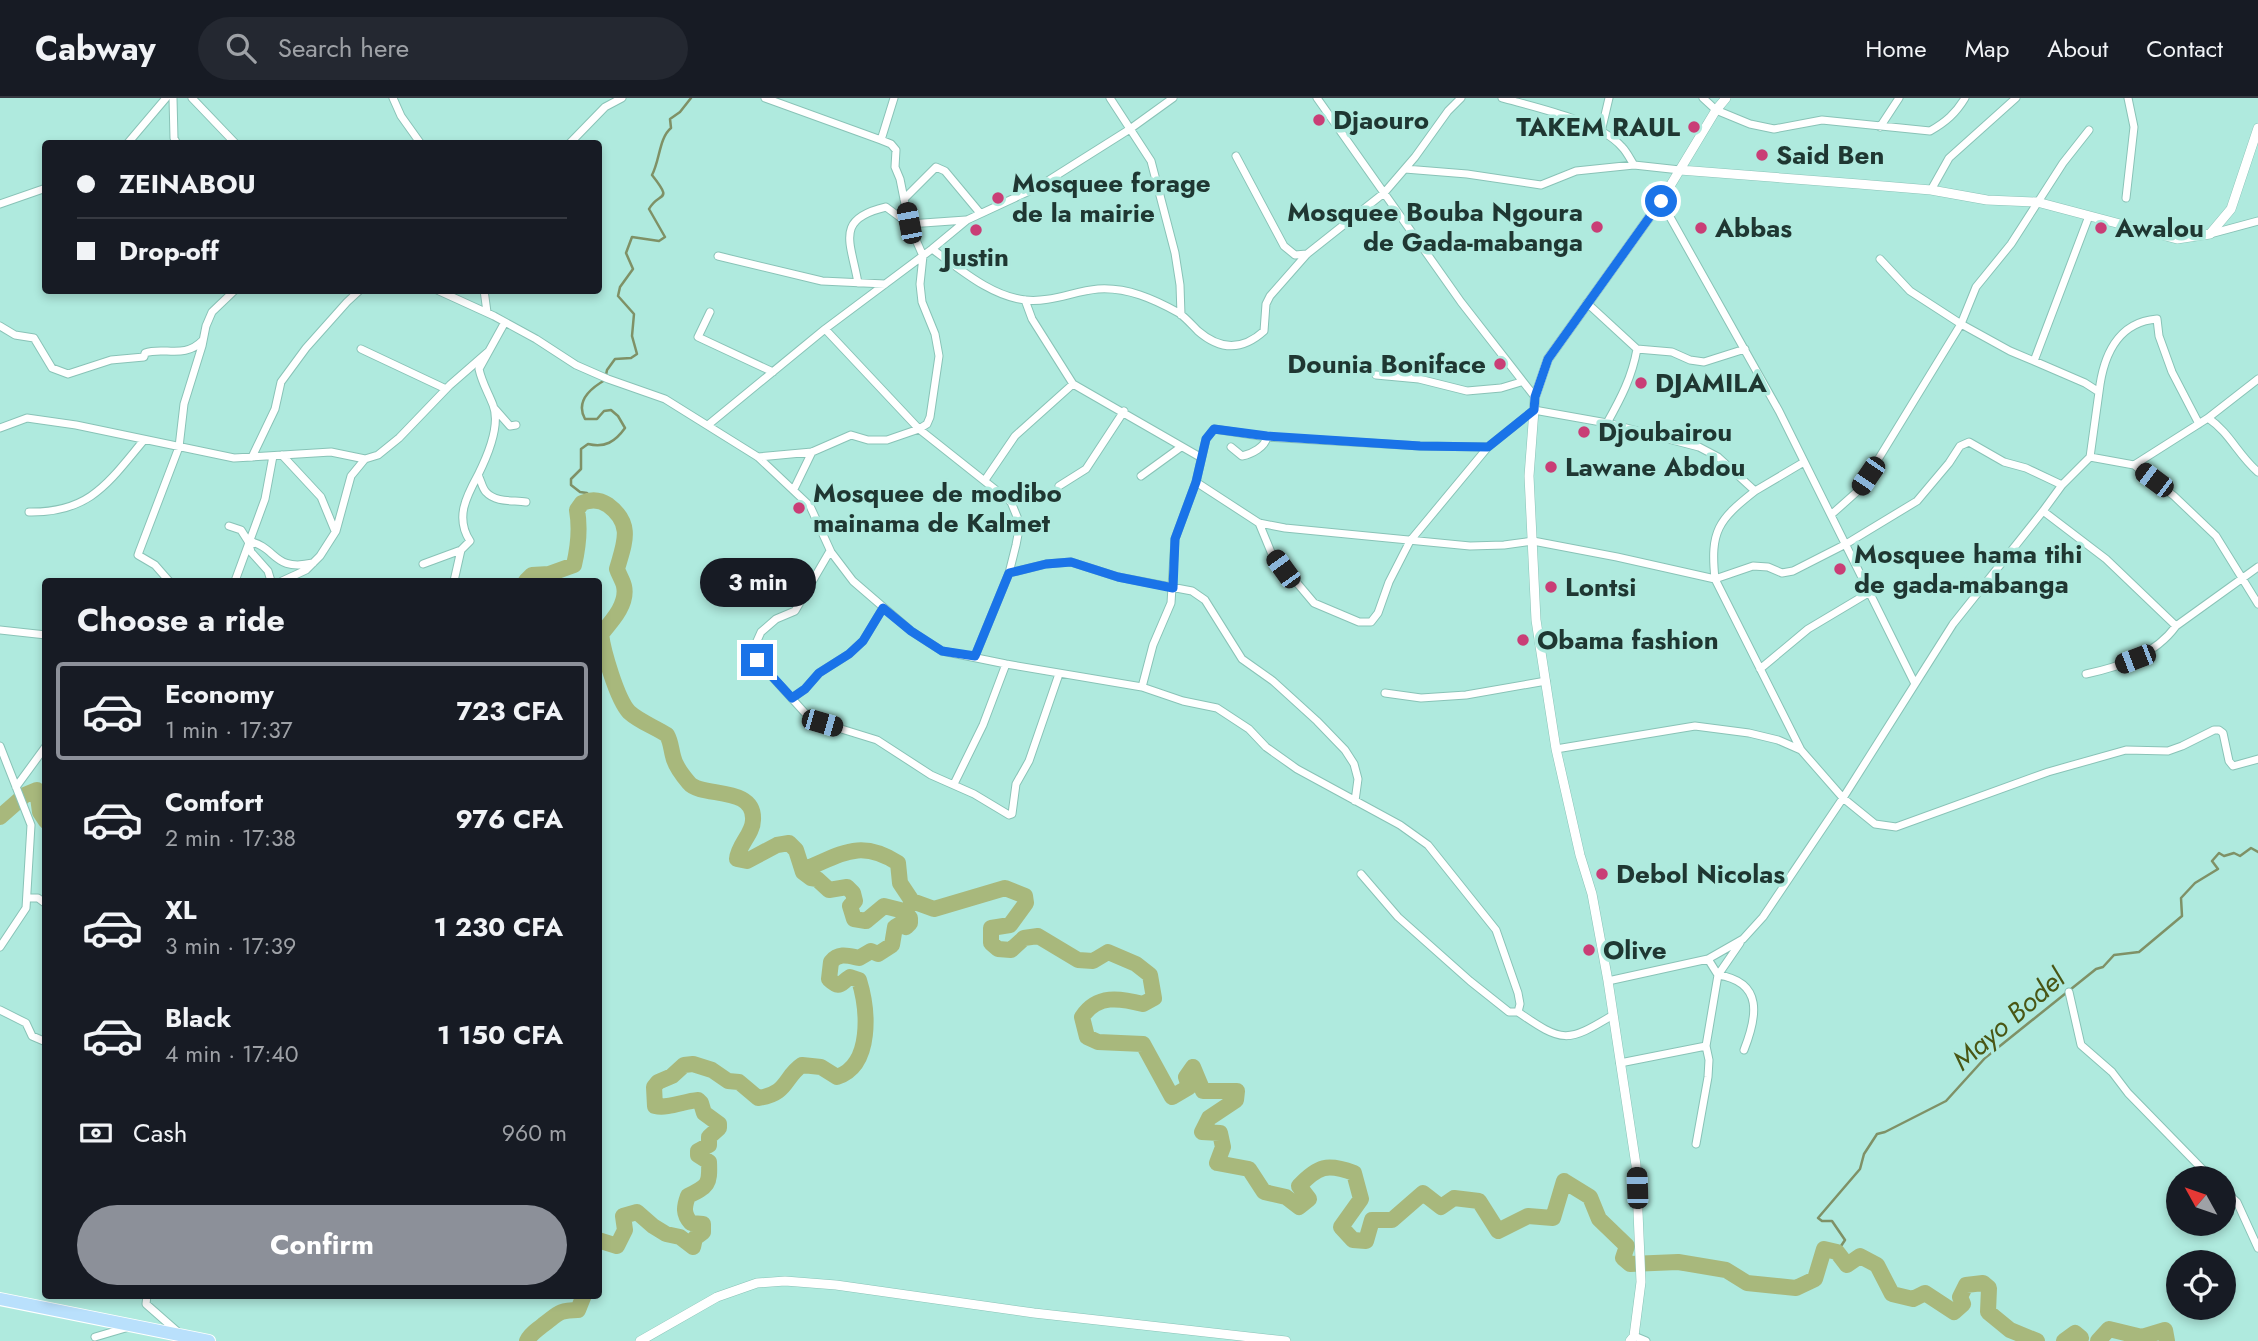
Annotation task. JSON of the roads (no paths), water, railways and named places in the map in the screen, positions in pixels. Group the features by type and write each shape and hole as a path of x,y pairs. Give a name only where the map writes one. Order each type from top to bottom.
{"main road":[{"path":"0,1299 209,1341"}],"street":[{"path":"130,140 166,98"},
{"path":"173,98 175,140"},
{"path":"192,98 232,140"},
{"path":"393,98 401,116 418,140"},
{"path":"573,140 605,107 622,98"},
{"path":"758,457 813,452 851,435 869,440 887,440 919,429 927,424 930,417 939,356 935,334 922,302 920,284 923,256 909,223 895,167 896,150 891,144 881,140 765,98"},
{"path":"881,140 894,98"},
{"path":"1110,98 1151,161 1175,253 1181,314"},
{"path":"709,425 825,329 932,250 967,220 1038,187 1130,129 1173,98"},
{"path":"1317,98 1461,302 1535,397"},
{"path":"932,250 998,292 1025,300 1058,298 1098,289 1131,291 1181,314 1201,334 1217,342 1237,346 1251,343 1264,331 1266,304 1270,296 1307,254 1384,193 1461,98"},
{"path":"1502,98 1553,112 1601,132 1621,145 1634,165"},
{"path":"1601,132 1609,98"},
{"path":"1703,98 1716,110 1750,124 1773,129 1822,120 1930,131 1956,113 1965,98"},
{"path":"1646,1341 1632,1338 1641,1282 1636,1165 1592,894 1580,855 1556,749 1536,620 1529,476 1535,397 1548,359 1661,201 1726,98"},
{"path":"1880,127 1899,98"},
{"path":"1931,190 1949,158 2016,98"},
{"path":"2126,198 2134,127 2128,98"},
{"path":"2210,234 2231,209 2258,128"},
{"path":"1832,514 1860,489 1961,324 1976,287 2011,244 2089,130"},
{"path":"1236,156 1284,246 1295,255 1307,254"},
{"path":"1405,169 1467,174 1541,185 1576,171 1634,165 1931,190 1987,200 2038,202 2177,239 2210,234 2258,221"},
{"path":"904,199 936,167 945,171 980,213"},
{"path":"0,204 42,189"},
{"path":"1661,201 1779,411 1915,684"},
{"path":"858,283 849,232 855,219 863,213 886,207 909,223 967,220"},
{"path":"2034,361 2089,216"},
{"path":"718,256 822,281 886,284"},
{"path":"1880,259 1910,292 1961,324 2099,392"},
{"path":"166,578 155,565 138,555 179,447 184,404 206,326 212,312 231,294"},
{"path":"252,457 275,409 281,382 306,348 356,294"},
{"path":"446,294 487,312 576,365 665,400 758,457 810,506 830,551 853,581 911,631 942,651 1142,687 1217,709 1249,729 1266,747 1297,769 1400,825 1428,845 1496,930 1518,992 1518,1013"},
{"path":"485,294 487,312"},
{"path":"1025,300 1031,319 1073,384 1200,457"},
{"path":"1587,303 1637,349 1672,352 1704,362 1745,349"},
{"path":"710,312 698,337 773,372"},
{"path":"1696,1144 1709,1077 1706,1046 1718,975 1743,939 1763,917 1843,798 1953,624 2062,485 2090,457 2102,366 2115,342 2129,327 2157,319 2172,372 2199,424"},
{"path":"505,322 479,369 483,388 495,409 509,426 516,425"},
{"path":"0,326 15,335 34,338 52,368 68,374 111,360 144,357 145,353 152,351 184,351 203,340"},
{"path":"825,329 919,429 1011,502 1020,524 1009,573 975,656"},
{"path":"361,349 446,389"},
{"path":"1607,423 1632,374 1637,349"},
{"path":"289,578 306,570 336,531 351,477 365,459 378,454 399,438 446,389 489,351"},
{"path":"1376,375 1419,379 1467,391 1502,388 1521,382"},
{"path":"2134,465 2208,418 2258,379"},
{"path":"985,480 1015,436 1073,384"},
{"path":"423,564 461,550 470,541 463,530 461,514 493,439 495,409"},
{"path":"1259,523 1271,552 1314,603 1359,622 1371,622 1378,613 1389,583 1410,541 1488,447 1534,410 1607,423 1699,447 1718,457 1755,491"},
{"path":"1059,486 1086,469 1124,411"},
{"path":"0,428 27,418 76,425 234,458 331,452 365,459"},
{"path":"2208,418 2225,430 2243,459 2258,472"},
{"path":"1142,687 1153,645 1171,603 1175,539 1196,482 1206,439 1214,429 1267,436 1420,446 1488,447"},
{"path":"1231,447 1246,456 1264,444 1267,436"},
{"path":"29,512 71,508 84,501 117,472 144,440"},
{"path":"1196,482 1259,523 1285,528 1470,545 1504,545 1533,541 1617,556 1715,579 1753,566 1768,567 1782,573 1793,571 1846,544 1917,501 1960,446 1969,442 2004,463 2026,468 2062,485"},
{"path":"1141,476 1181,447"},
{"path":"794,489 813,452"},
{"path":"282,455 321,497 336,531"},
{"path":"236,578 265,499 273,456"},
{"path":"2090,457 2134,465 2174,496 2216,536 2258,604"},
{"path":"1804,462 1755,491 1730,510 1717,530 1712,552 1715,579 1801,750 1843,798 1875,824 1896,827 2048,772 2126,750 2144,748 2168,751 2214,730 2223,733 2229,761 2233,766 2258,759"},
{"path":"478,475 484,491 500,499 526,502"},
{"path":"2043,512 2106,559 2176,626"},
{"path":"229,526 241,530 251,552 268,571 270,578"},
{"path":"248,541 260,544 278,560 289,565 313,563"},
{"path":"455,578 461,550"},
{"path":"830,551 795,611 776,619 761,632 753,650 757,660 805,713 822,723 877,740 931,775 1012,814 1016,784 1029,761 1059,674"},
{"path":"1009,573 1046,564 1071,562 1118,577 1192,591 1205,600 1242,659 1273,681 1317,720 1345,750 1354,764 1358,779 1355,801"},
{"path":"2086,674 2110,669 2135,659 2258,567"},
{"path":"1760,669 1808,629 1870,592"},
{"path":"792,698 805,689 819,673 849,654 863,641 883,608"},
{"path":"0,630 42,635"},
{"path":"954,784 983,725 1006,664"},
{"path":"1385,692 1421,698 1546,681"},
{"path":"1556,749 1695,726 1749,733 1778,740 1801,750"},
{"path":"0,746 31,825 26,908 0,947"},
{"path":"16,787 42,751"},
{"path":"1361,874 1398,917 1509,1012 1518,1013 1546,1032 1568,1037 1613,1015"},
{"path":"27,898 38,898 42,901"},
{"path":"1608,981 1708,958 1743,939"},
{"path":"1708,958 1718,975"},
{"path":"1718,975 1730,977 1749,989 1755,1019 1744,1050"},
{"path":"2068,992 2081,1045 2112,1072 2128,1093 2199,1166"},
{"path":"0,1010 26,1023 32,1036 42,1042"},
{"path":"1620,1063 1706,1046"},
{"path":"2236,1201 2258,1248"},
{"path":"640,1341 718,1297 757,1283 785,1282 836,1285 1034,1313 1286,1341"},
{"path":"147,1299 146,1304 182,1335"},
{"path":"95,1337 136,1325"}],"waterway":[{"path":"593,500 587,493 580,492 571,485 571,479 581,469 581,449 588,444 609,443 625,428 611,410 604,411 597,419 585,419 582,412 583,401 590,391 605,380 607,370 615,359 631,358 637,354 632,336 634,314 618,296 620,287 633,269 626,253 632,237 659,241 665,237 649,209 663,193 652,175 664,137 671,128 670,119 680,112 691,98"},
{"path":"529,578 574,565 578,538 577,510 582,503 589,501 608,505 616,512 624,527 624,543 617,569 625,593 618,612 602,633"},
{"path":"602,638 615,686 624,706 638,719 667,735 675,763 689,783 704,790 737,797 751,809 752,825 737,859 747,861 777,845 789,843 796,850 803,872 817,879 829,890 847,887 853,893 855,901 850,906 854,919 866,921 884,906 904,911 910,918 906,927 900,924 895,927 892,945 878,954 871,951 859,958 841,956 831,962 829,979 838,985 850,977 859,980 862,992 865,1035 857,1061 849,1071 837,1077 821,1067 802,1065 775,1093 758,1098 739,1082 728,1081 712,1070 693,1064 684,1065 654,1087 655,1106 698,1100 704,1113 719,1124 719,1128 709,1137 709,1145 698,1151 698,1155 709,1162 708,1180 704,1187 688,1196 686,1204 685,1213 688,1220 691,1223 703,1224 703,1232 695,1238 693,1247 680,1237 666,1234 653,1226 637,1212 623,1216 625,1230 617,1246 602,1241"},
{"path":"0,817 25,795 37,790 42,815"},
{"name":"Mayo Bodel","path":"1837,1252 1845,1240 1832,1221 1818,1218 1860,1169 1864,1154 1877,1134 1946,1101 1985,1058 2096,969 2103,967 2114,955 2139,952 2182,916 2181,898 2195,883 2218,869 2212,861 2219,853 2224,856 2234,853 2240,856 2251,848 2258,852"},
{"path":"803,870 839,855 861,850 872,851 898,863 900,883 912,901 934,909 1005,888 1025,896 1026,903 1010,925 991,928 991,943 998,949 1011,950 1024,938 1038,936 1078,960 1093,961 1108,952 1136,964 1150,975 1154,998 1143,1004 1118,999 1095,1004 1082,1017 1087,1037 1098,1042 1143,1044 1172,1097 1189,1087 1186,1077 1193,1067 1203,1091 1237,1091 1236,1100 1209,1118 1202,1132 1220,1133 1223,1147 1217,1163 1249,1169 1264,1192 1286,1197 1299,1207 1309,1199 1299,1186 1318,1170 1330,1167 1354,1173 1361,1199 1341,1227 1353,1240 1366,1241 1372,1220 1392,1220 1423,1193 1441,1207 1454,1198 1479,1201 1498,1231 1528,1216 1553,1218 1564,1181 1590,1197 1599,1219 1627,1246 1623,1258 1630,1264 1678,1262 1726,1270 1747,1283 1796,1288 1815,1279 1824,1249 1837,1252 1847,1265 1860,1256 1877,1265 1892,1294 1913,1299 1925,1293 1954,1312 1963,1304 1960,1297 1966,1285 1983,1283 1989,1288 1988,1312 2010,1330 2037,1341"},
{"path":"527,1341 534,1332 559,1313 578,1310 582,1299"},
{"path":"2098,1341 2109,1329 2142,1337 2165,1330 2167,1341"},
{"path":"2064,1341 2075,1333 2081,1338 2080,1341"}],"place":[{"name":"Djaouro","path":"1319,120"},
{"name":"TAKEM RAUL","path":"1694,127"},
{"name":"Said Ben","path":"1762,155"},
{"name":"Mosquee forage de la mairie","path":"998,198"},
{"name":"Mosquee Bouba Ngoura de Gada-mabanga","path":"1597,227"},
{"name":"Abbas","path":"1701,228"},
{"name":"Awalou","path":"2101,228"},
{"name":"Justin","path":"976,230"},
{"name":"Dounia Boniface","path":"1500,364"},
{"name":"DJAMILA","path":"1641,383"},
{"name":"Djoubairou","path":"1584,432"},
{"name":"Lawane Abdou","path":"1551,467"},
{"name":"Mosquee de modibo mainama de Kalmet","path":"799,508"},
{"name":"Mosquee hama tihi de gada-mabanga","path":"1840,569"},
{"name":"Lontsi","path":"1551,587"},
{"name":"Obama fashion","path":"1523,640"},
{"name":"Debol Nicolas","path":"1602,874"},
{"name":"Olive","path":"1589,950"}]}
